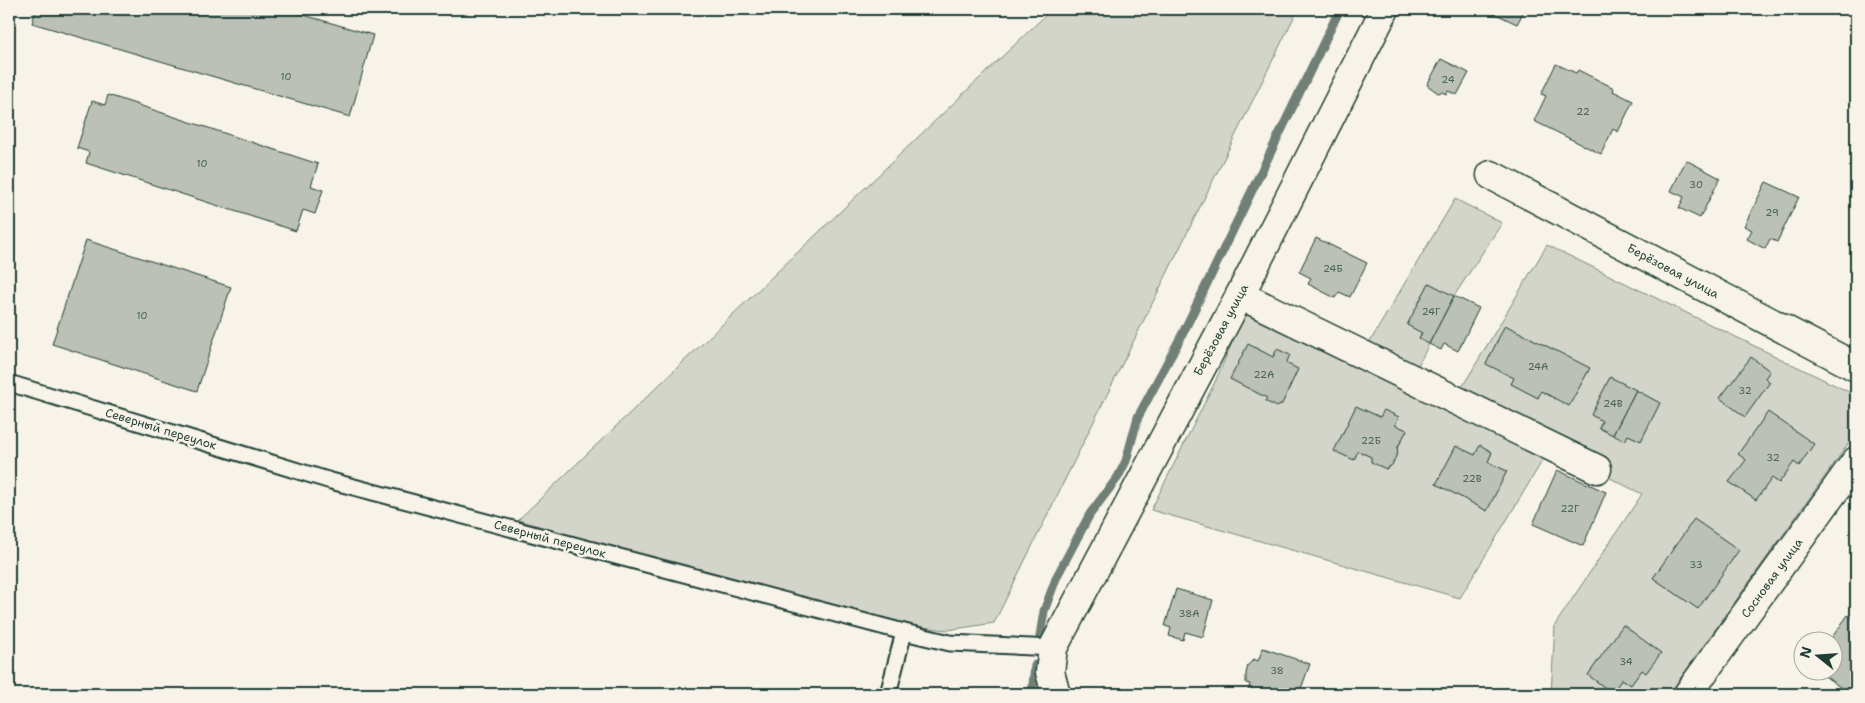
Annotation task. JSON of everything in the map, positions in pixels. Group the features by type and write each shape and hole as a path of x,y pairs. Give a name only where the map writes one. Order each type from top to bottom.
{"street":[{"name":"Берёзовая улица","path":"1053,648 1240,295 1385,9"},
{"name":"Берёзовая улица","path":"1491,175 1856,367"},
{"path":"1240,295 1597,469"},
{"name":"Сосновая улица","path":"1688,694 1856,461"},
{"path":"1053,648 1050,672 1056,694"}],"lane":[{"name":"Северный переулок","path":"9,383 331,481 904,632 950,643 1053,648"},
{"path":"888,694 904,632"}],"shaded area":[{"path":"1052,9 1298,9 994,623 948,630 873,622 518,520"},
{"path":"1455,199 1502,223 1454,296 1411,379 1461,389 1547,245 1849,392 1856,421 1856,433 1669,694 1551,694 1555,625 1642,494 1550,448 1460,598 1151,510 1215,382 1251,299 1362,355"}],"building":[{"path":"36,9 283,9 373,35 350,117 32,23"},
{"path":"1485,9 1525,9 1517,24"},
{"path":"1441,59 1469,73 1457,95 1448,91 1446,94 1438,93 1427,85"},
{"path":"1556,64 1576,73 1578,70 1614,88 1613,91 1633,101 1618,132 1613,129 1601,154 1534,121 1546,96 1541,94"},
{"path":"108,95 318,164 311,186 323,190 315,214 303,210 296,231 86,163 89,152 77,148 92,101 105,105"},
{"path":"1686,160 1720,178 1700,218 1679,208 1684,197 1671,191"},
{"path":"1766,182 1799,197 1777,242 1770,239 1765,249 1747,239 1752,230 1744,226"},
{"path":"1316,238 1367,263 1350,297 1339,292 1335,298 1308,284 1311,278 1299,272"},
{"path":"86,240 231,287 197,391 52,344"},
{"path":"1429,283 1454,296 1429,344 1419,339 1422,333 1407,325"},
{"path":"1454,296 1479,308 1458,351 1444,344 1441,350 1429,344"},
{"path":"1505,325 1590,368 1569,406 1541,391 1538,398 1511,384 1514,378 1486,364"},
{"path":"1248,344 1273,357 1277,349 1290,355 1286,363 1298,369 1282,404 1277,407 1265,401 1267,398 1230,379"},
{"path":"1751,357 1770,371 1765,378 1770,382 1745,417 1720,398"},
{"path":"1610,377 1636,390 1613,435 1599,428 1602,421 1591,415"},
{"path":"1636,390 1660,403 1641,441 1628,435 1625,441 1613,435"},
{"path":"1356,406 1380,417 1384,410 1399,417 1395,425 1407,430 1397,449 1398,452 1392,465 1386,469 1371,462 1371,457 1358,451 1354,460 1334,451"},
{"path":"1768,412 1814,444 1799,466 1794,462 1779,483 1772,478 1756,500 1729,482 1746,460 1738,454"},
{"path":"1480,445 1492,452 1488,462 1507,471 1487,511 1436,484 1456,446 1475,455"},
{"path":"1557,470 1606,492 1583,546 1533,524"},
{"path":"1694,519 1739,550 1698,609 1653,578"},
{"path":"1176,589 1213,600 1203,637 1185,632 1183,640 1169,636 1171,628 1165,626"},
{"path":"1848,615 1856,621 1856,694 1850,694 1830,680 1842,680 1842,630 1837,630"},
{"path":"1623,625 1661,653 1646,673 1642,670 1631,685 1622,679 1612,693 1588,675"},
{"path":"1263,648 1310,664 1299,694 1247,694 1250,684 1246,683 1248,665 1254,659 1258,661"}],"waterway":[{"path":"1040,636 1044,611 1057,576 1090,514 1118,477 1126,461 1138,417 1182,335 1340,9"},
{"path":"1032,694 1035,665"}]}
